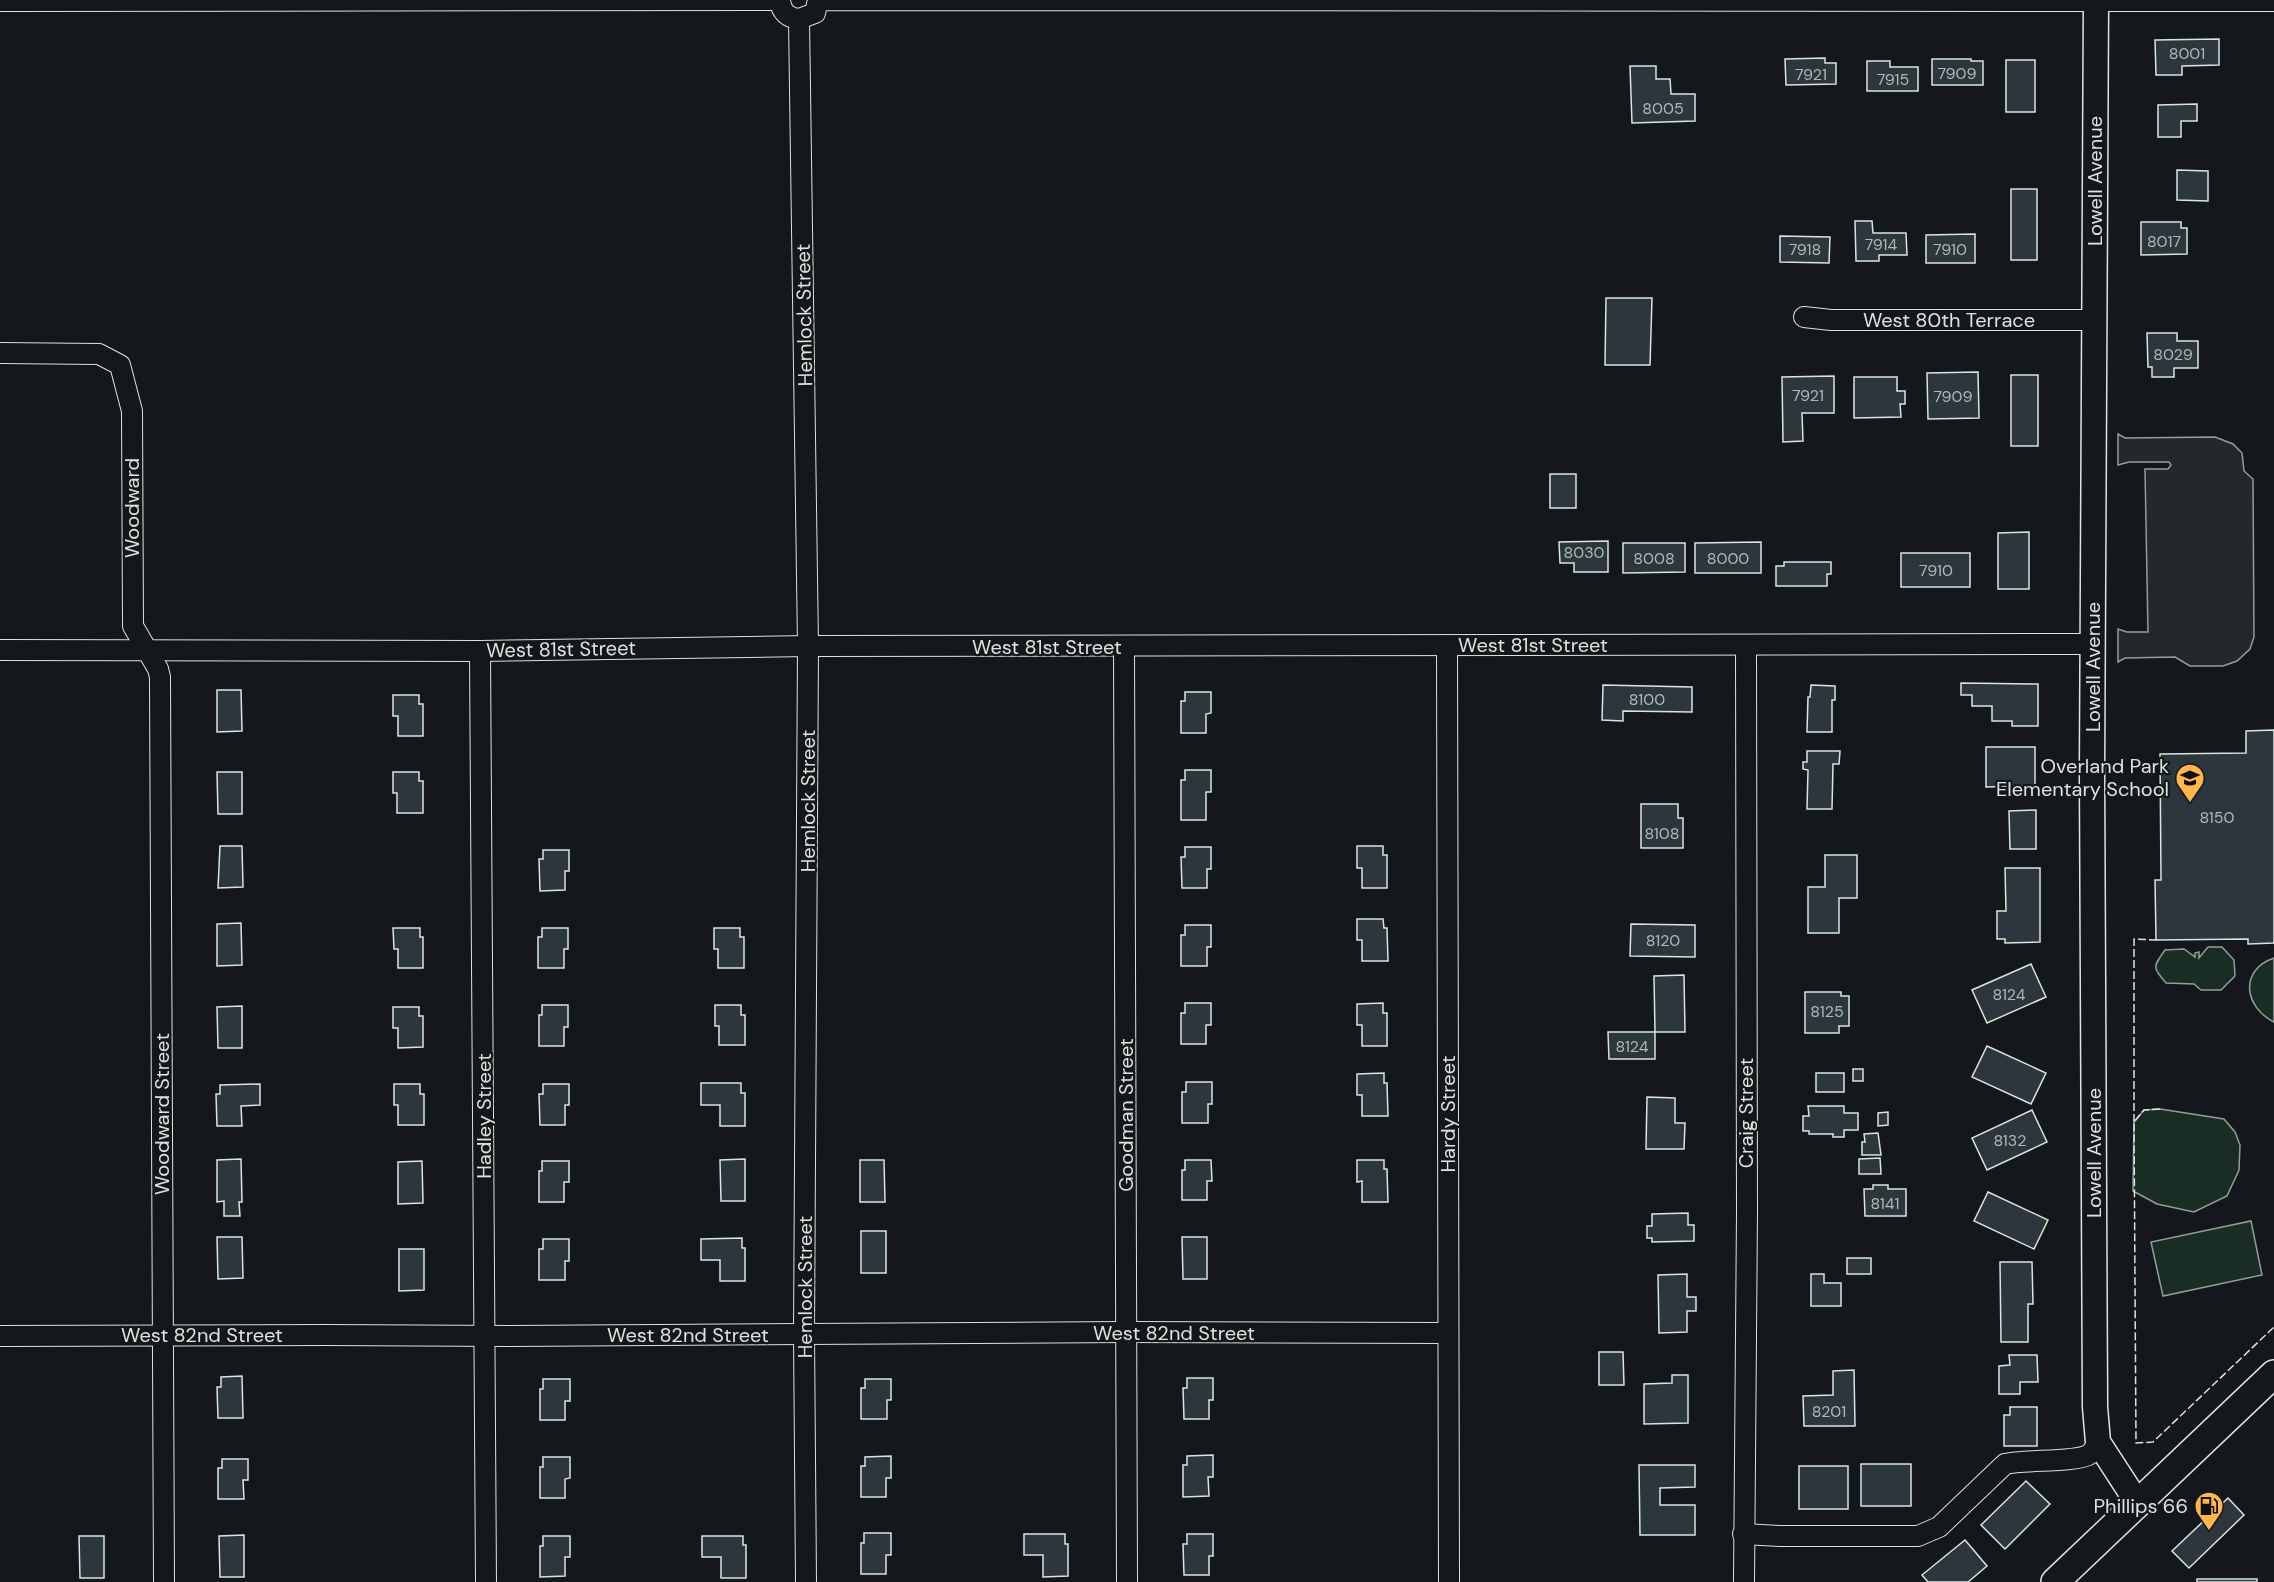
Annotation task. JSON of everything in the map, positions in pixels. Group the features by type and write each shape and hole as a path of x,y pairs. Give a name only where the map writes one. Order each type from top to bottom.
{"main road":[{"path":"2055,1582 2274,1374"}],"street":[{"path":"0,1 780,0 786,15 800,19 815,13 818,0 1447,0 1778,3 2274,0"},
{"name":"Lowell Avenue","path":"2096,1 2093,644 2095,1396 2098,1442 2137,1502"},
{"name":"Hemlock Street","path":"800,19 808,646 804,1334 806,1582"},
{"name":"West 80th Terrace","path":"1804,317 1831,320 2094,320"},
{"name":"Woodward","path":"0,353 99,354 120,365 132,411 133,626 147,650"},
{"name":"West 81st Street","path":"0,650 480,651 808,646 2093,644"},
{"name":"Hardy Street","path":"1448,645 1449,1582"},
{"name":"Craig Street","path":"1743,1582 1747,1212 1746,645"},
{"name":"Goodman Street","path":"1124,647 1127,1582"},
{"name":"Woodward Street","path":"147,650 160,677 164,1582"},
{"name":"Hadley Street","path":"480,651 486,1582"},
{"name":"West 82nd Street","path":"0,1336 1448,1333"},
{"path":"1743,1534 1918,1536 1940,1527 2005,1464 2016,1461 2080,1458 2090,1454 2098,1442"}],"green space":[{"path":"2208,947 2222,947 2234,960 2235,976 2221,990 2201,990 2194,984 2166,983 2156,970 2156,964 2165,950 2184,949 2195,957 2195,953 2199,952 2199,958"},
{"path":"2274,958 2274,1022 2256,1007 2250,989 2255,971"},
{"path":"2160,1109 2224,1119 2235,1132 2240,1145 2239,1170 2227,1196 2194,1212 2157,1204 2133,1191 2134,1122 2144,1110"},
{"path":"2251,1221 2262,1275 2163,1296 2151,1242"}],"shaded area":[{"path":"2118,434 2125,438 2215,437 2233,444 2242,453 2244,471 2253,479 2254,637 2250,649 2237,661 2223,666 2190,666 2175,657 2125,658 2118,662 2118,629 2127,632 2148,632 2145,469 2168,469 2171,465 2169,462 2129,462 2118,465"}],"building":[{"path":"2219,39 2219,65 2182,66 2182,75 2156,75 2155,40"},
{"path":"1825,58 1825,63 1836,63 1836,84 1786,85 1785,59"},
{"path":"1932,59 1983,61 1983,85 1932,85"},
{"path":"2006,60 2035,60 2035,112 2006,112"},
{"path":"1867,61 1890,61 1890,67 1918,67 1918,91 1867,91"},
{"path":"1630,66 1656,66 1656,79 1670,79 1671,94 1695,94 1695,121 1632,123"},
{"path":"2197,104 2197,121 2181,121 2181,137 2158,137 2158,105"},
{"path":"2177,170 2208,171 2208,201 2177,200"},
{"path":"2011,189 2037,189 2037,260 2011,260"},
{"path":"1855,221 1872,221 1873,233 1906,233 1907,255 1879,255 1879,261 1856,261"},
{"path":"2141,222 2181,222 2181,228 2187,228 2187,254 2141,255"},
{"path":"1975,234 1975,263 1926,263 1926,235"},
{"path":"1780,236 1830,237 1829,263 1780,262"},
{"path":"1606,298 1652,298 1650,365 1605,365"},
{"path":"2147,333 2177,333 2177,341 2198,341 2198,368 2174,368 2174,377 2152,377 2152,367 2148,367"},
{"path":"1978,372 1979,418 1928,419 1927,373"},
{"path":"2011,375 2038,375 2038,446 2011,446"},
{"path":"1834,376 1834,413 1802,413 1803,441 1783,442 1782,377"},
{"path":"1854,377 1897,377 1897,391 1905,391 1905,404 1900,404 1901,417 1854,418"},
{"path":"1550,474 1576,474 1576,508 1550,508"},
{"path":"2029,532 2029,589 1998,589 1998,533"},
{"path":"1608,541 1608,572 1574,572 1574,563 1560,563 1559,542"},
{"path":"1761,542 1761,573 1695,573 1695,543"},
{"path":"1623,543 1685,543 1685,572 1623,573"},
{"path":"1901,553 1970,553 1970,587 1901,587"},
{"path":"1784,562 1831,562 1831,574 1827,574 1827,586 1776,586 1776,566 1784,566"},
{"path":"1961,683 2038,684 2038,726 2012,726 2012,721 1992,721 1992,706 1972,706 1972,695 1961,695"},
{"path":"1603,685 1692,687 1692,712 1623,711 1623,721 1602,720"},
{"path":"1811,685 1835,686 1835,700 1832,700 1832,732 1807,732 1808,697 1810,697"},
{"path":"217,690 241,690 242,731 217,732"},
{"path":"1185,692 1211,692 1211,713 1206,714 1206,733 1181,733 1181,701 1185,701"},
{"path":"393,695 419,695 419,704 423,704 423,736 398,736 398,716 393,716"},
{"name":"Overland Park Elementary School","path":"2274,730 2274,943 2248,944 2248,939 2156,940 2155,880 2161,880 2160,754 2246,753 2246,731"},
{"path":"1986,747 2035,747 2035,786 1986,787"},
{"path":"1807,751 1840,751 1839,764 1833,764 1832,809 1807,809 1808,770 1803,769 1803,762 1807,762"},
{"path":"1185,770 1211,770 1211,792 1206,792 1206,820 1181,820 1181,780 1185,780"},
{"path":"217,772 242,772 242,814 218,814"},
{"path":"393,772 419,772 419,781 423,781 423,813 397,813 397,793 393,793"},
{"path":"1641,804 1678,804 1678,818 1683,818 1683,848 1641,848"},
{"path":"2036,810 2036,849 2010,849 2009,811"},
{"path":"220,846 242,846 243,887 218,888"},
{"path":"1357,846 1383,846 1383,855 1387,855 1387,888 1362,888 1362,868 1357,868"},
{"path":"1185,847 1211,847 1211,869 1207,869 1207,888 1182,888 1181,857 1185,857"},
{"path":"543,850 569,850 569,871 565,871 565,890 540,891 539,859 543,859"},
{"path":"1825,855 1857,855 1857,898 1839,898 1839,933 1808,933 1808,887 1825,887"},
{"path":"2005,868 2040,868 2040,942 2005,943 2005,939 1997,939 1997,911 2006,911"},
{"path":"1357,919 1383,919 1384,928 1387,928 1388,961 1362,961 1362,940 1357,940"},
{"path":"241,923 242,965 217,966 217,924"},
{"path":"1631,924 1695,925 1695,957 1630,956"},
{"path":"1185,925 1211,925 1211,947 1207,947 1207,966 1181,966 1181,935 1185,935"},
{"path":"393,928 420,928 420,937 423,937 423,968 398,968 398,949 394,949"},
{"path":"542,928 568,928 568,949 564,949 564,968 538,968 538,937 542,937"},
{"path":"714,928 740,928 740,937 744,937 744,968 718,968 718,949 714,949"},
{"path":"2031,964 2046,997 1987,1023 1972,990"},
{"path":"1684,975 1685,1032 1655,1032 1654,976"},
{"path":"1805,992 1841,992 1841,996 1849,996 1849,1026 1839,1026 1839,1033 1805,1033"},
{"path":"1185,1003 1211,1003 1211,1025 1206,1025 1206,1044 1181,1044 1181,1013 1185,1013"},
{"path":"1383,1003 1383,1013 1387,1013 1387,1046 1362,1046 1362,1025 1357,1025 1357,1004"},
{"path":"542,1005 568,1005 568,1027 564,1027 564,1046 539,1046 539,1015 542,1015"},
{"path":"715,1005 741,1005 741,1015 745,1015 745,1045 719,1045 719,1026 715,1026"},
{"path":"242,1006 242,1048 218,1048 217,1007"},
{"path":"393,1007 419,1007 419,1016 423,1016 423,1047 398,1048 398,1028 393,1028"},
{"path":"1608,1032 1655,1032 1655,1059 1609,1059"},
{"path":"1987,1046 2046,1073 2031,1104 1972,1077"},
{"path":"1853,1069 1863,1069 1863,1081 1853,1081"},
{"path":"1384,1073 1384,1083 1387,1083 1388,1116 1362,1116 1362,1095 1357,1095 1357,1074"},
{"path":"1816,1073 1844,1073 1844,1092 1816,1092"},
{"path":"1186,1082 1212,1082 1212,1104 1208,1104 1208,1123 1182,1123 1182,1092 1186,1092"},
{"path":"701,1083 741,1083 741,1093 745,1093 745,1126 720,1126 720,1105 701,1105"},
{"path":"260,1084 260,1105 241,1106 242,1126 217,1126 216,1094 220,1094 220,1085"},
{"path":"394,1084 420,1084 420,1094 424,1094 424,1125 398,1125 398,1105 394,1105"},
{"path":"543,1084 569,1084 569,1105 565,1105 565,1125 540,1125 539,1094 543,1094"},
{"path":"1647,1097 1675,1098 1675,1123 1685,1123 1684,1149 1646,1149"},
{"path":"1808,1106 1844,1106 1844,1113 1858,1113 1858,1130 1844,1130 1844,1137 1833,1137 1833,1134 1809,1134 1809,1131 1803,1131 1803,1116 1809,1116"},
{"path":"2032,1110 2047,1142 1987,1170 1972,1138"},
{"path":"1888,1112 1888,1125 1878,1126 1878,1113"},
{"path":"1878,1133 1881,1155 1862,1155 1864,1134"},
{"path":"1880,1158 1881,1174 1859,1174 1859,1159"},
{"path":"241,1159 240,1216 224,1216 224,1201 217,1202 217,1160"},
{"path":"745,1159 745,1201 721,1201 720,1160"},
{"path":"860,1160 884,1160 885,1202 860,1202"},
{"path":"1185,1160 1211,1160 1212,1181 1207,1181 1207,1200 1182,1200 1182,1170 1185,1170"},
{"path":"1357,1160 1384,1160 1384,1169 1387,1169 1388,1202 1362,1202 1362,1181 1357,1182"},
{"path":"422,1161 423,1203 398,1204 398,1162"},
{"path":"542,1161 569,1161 569,1182 564,1182 564,1202 539,1202 539,1171 542,1171"},
{"path":"1873,1185 1888,1185 1888,1189 1906,1189 1906,1216 1865,1216 1864,1189 1873,1189"},
{"path":"1988,1192 2048,1220 2034,1249 1974,1221"},
{"path":"1688,1213 1688,1225 1694,1225 1694,1241 1652,1242 1652,1238 1647,1238 1647,1226 1652,1226 1652,1214"},
{"path":"861,1231 886,1231 886,1273 861,1273"},
{"path":"217,1237 242,1237 243,1278 218,1279"},
{"path":"1182,1237 1207,1237 1207,1279 1183,1279"},
{"path":"742,1238 742,1248 745,1248 745,1281 720,1281 720,1260 701,1260 701,1239"},
{"path":"543,1239 569,1239 569,1261 565,1261 565,1280 539,1280 539,1249 543,1249"},
{"path":"399,1249 424,1249 424,1290 399,1291"},
{"path":"1847,1258 1871,1258 1871,1274 1847,1274"},
{"path":"2000,1262 2032,1262 2033,1304 2028,1304 2028,1342 2001,1342"},
{"path":"1687,1274 1687,1297 1696,1297 1696,1311 1687,1311 1687,1332 1659,1333 1658,1275"},
{"path":"1811,1274 1824,1274 1824,1283 1841,1283 1841,1306 1811,1306"},
{"path":"1599,1352 1623,1352 1624,1385 1599,1385"},
{"path":"2009,1355 2037,1355 2038,1382 2020,1382 2020,1394 1999,1394 1999,1366 2010,1365"},
{"path":"1854,1370 1855,1426 1804,1426 1803,1396 1833,1395 1833,1371"},
{"path":"1672,1375 1688,1375 1688,1423 1644,1424 1644,1384 1672,1383"},
{"path":"242,1376 243,1418 218,1418 217,1387 221,1387 221,1377"},
{"path":"1187,1378 1213,1378 1213,1400 1209,1400 1209,1419 1184,1419 1183,1388 1187,1388"},
{"path":"543,1379 570,1379 570,1401 565,1401 565,1420 540,1420 540,1389 543,1389"},
{"path":"865,1379 891,1379 891,1400 887,1400 887,1419 861,1419 861,1388 865,1388"},
{"path":"2010,1407 2037,1407 2037,1446 2004,1446 2004,1415 2010,1415"},
{"path":"1213,1455 1213,1477 1208,1477 1209,1496 1183,1497 1183,1465 1187,1465 1187,1456"},
{"path":"891,1456 891,1478 886,1478 886,1497 861,1497 861,1466 865,1466 865,1457"},
{"path":"543,1457 570,1457 570,1478 565,1479 565,1498 540,1498 540,1467 543,1467"},
{"path":"222,1459 248,1459 248,1480 243,1480 244,1499 218,1499 218,1468 222,1468"},
{"path":"1861,1464 1911,1464 1911,1506 1861,1506"},
{"path":"1639,1465 1695,1465 1695,1487 1660,1488 1660,1505 1695,1505 1695,1535 1640,1535"},
{"path":"1799,1466 1848,1466 1848,1509 1799,1509"},
{"path":"2026,1481 2050,1504 2005,1549 1981,1525"},
{"name":"Phillips 66","path":"2228,1498 2244,1515 2189,1568 2172,1551"},
{"path":"864,1533 891,1533 891,1555 886,1555 886,1574 861,1574 861,1543 864,1543"},
{"path":"1024,1534 1065,1534 1065,1544 1068,1544 1068,1576 1043,1577 1043,1555 1024,1555"},
{"path":"1187,1534 1213,1534 1213,1556 1209,1556 1209,1575 1184,1575 1183,1544 1187,1544"},
{"path":"244,1535 244,1577 220,1577 219,1536"},
{"path":"79,1536 104,1536 104,1578 80,1578"},
{"path":"543,1536 570,1536 570,1557 565,1557 565,1576 540,1577 540,1546 543,1546"},
{"path":"702,1536 743,1536 743,1545 746,1545 746,1578 721,1578 721,1557 702,1557"},
{"path":"1965,1540 1987,1566 1968,1582 1928,1582 1922,1575"},
{"path":"2197,1579 2257,1579 2257,1582 2197,1582"}],"fence":[{"path":"2134,1122 2134,939 2156,940"},
{"path":"2160,1109 2144,1110 2134,1122 2136,1443 2153,1442 2274,1327"}],"place":[{"name":"Overland Park Elementary School","path":"2190,804"},
{"name":"Phillips 66","path":"2209,1532"}]}
